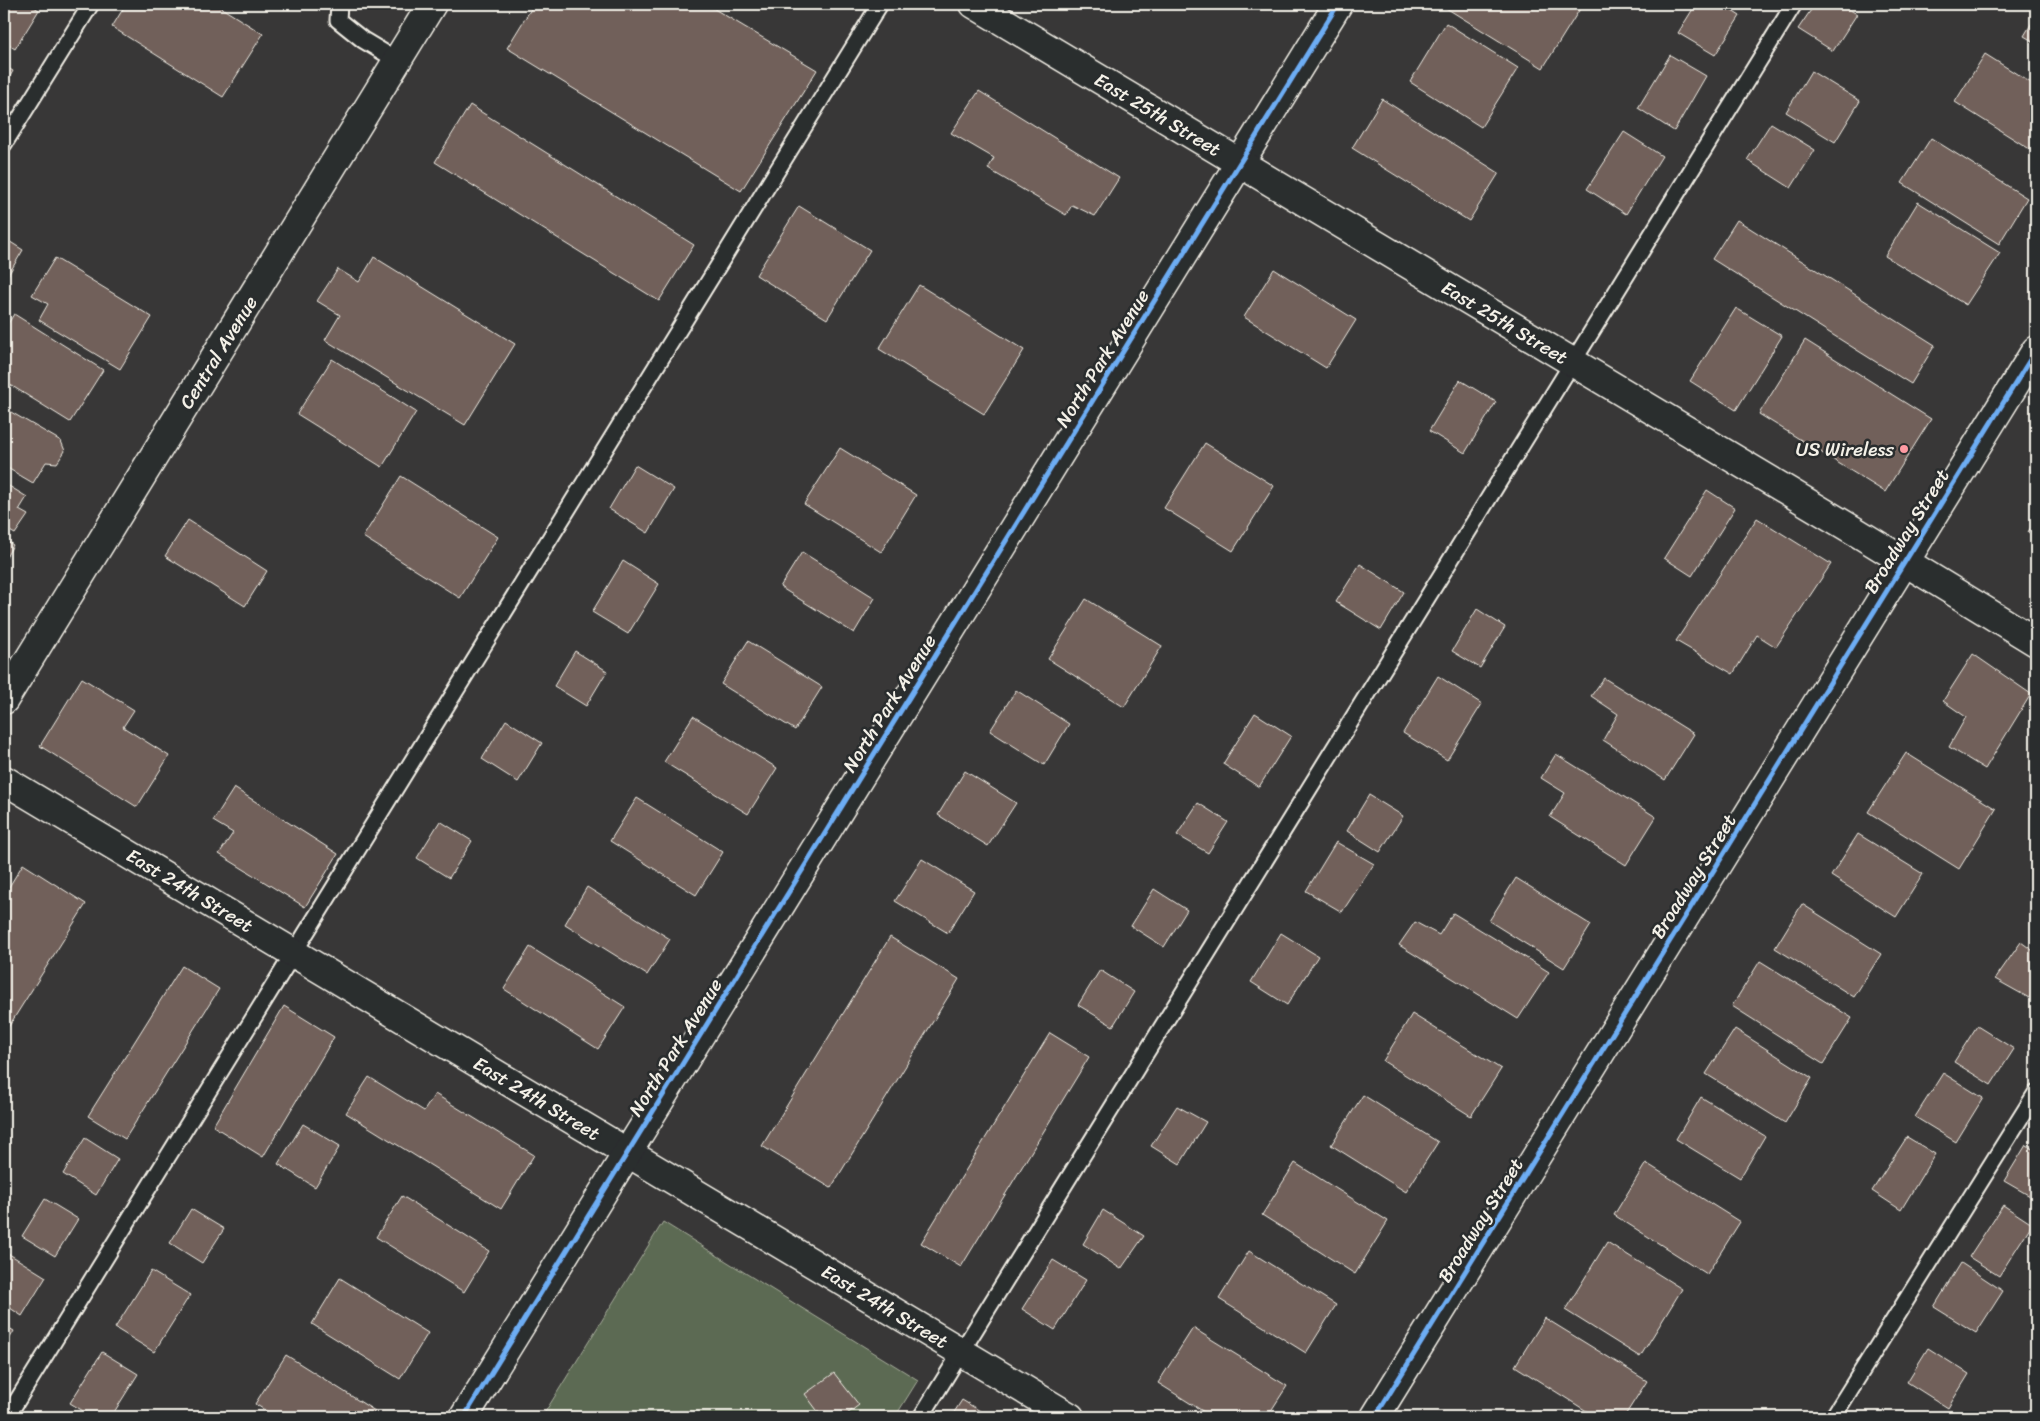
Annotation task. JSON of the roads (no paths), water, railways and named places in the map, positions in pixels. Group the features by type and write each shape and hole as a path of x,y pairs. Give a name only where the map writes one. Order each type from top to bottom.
{"street":[{"name":"Central Avenue","path":"4,700 432,4"},
{"name":"East 25th Street","path":"974,4 2036,642"},
{"name":"North Park Avenue","path":"464,1417 1338,4"},
{"name":"Broadway Street","path":"1375,1417 2036,350"},
{"name":"East 24th Street","path":"4,780 1070,1417"}],"lane":[{"path":"4,144 91,4"},
{"path":"339,4 338,20 363,40 398,61"},
{"path":"7,1417 880,4"},
{"path":"921,1417 960,1351 1794,4"},
{"path":"1833,1417 2036,1093"}],"place":[{"name":"US Wireless","path":"1904,449"}]}
